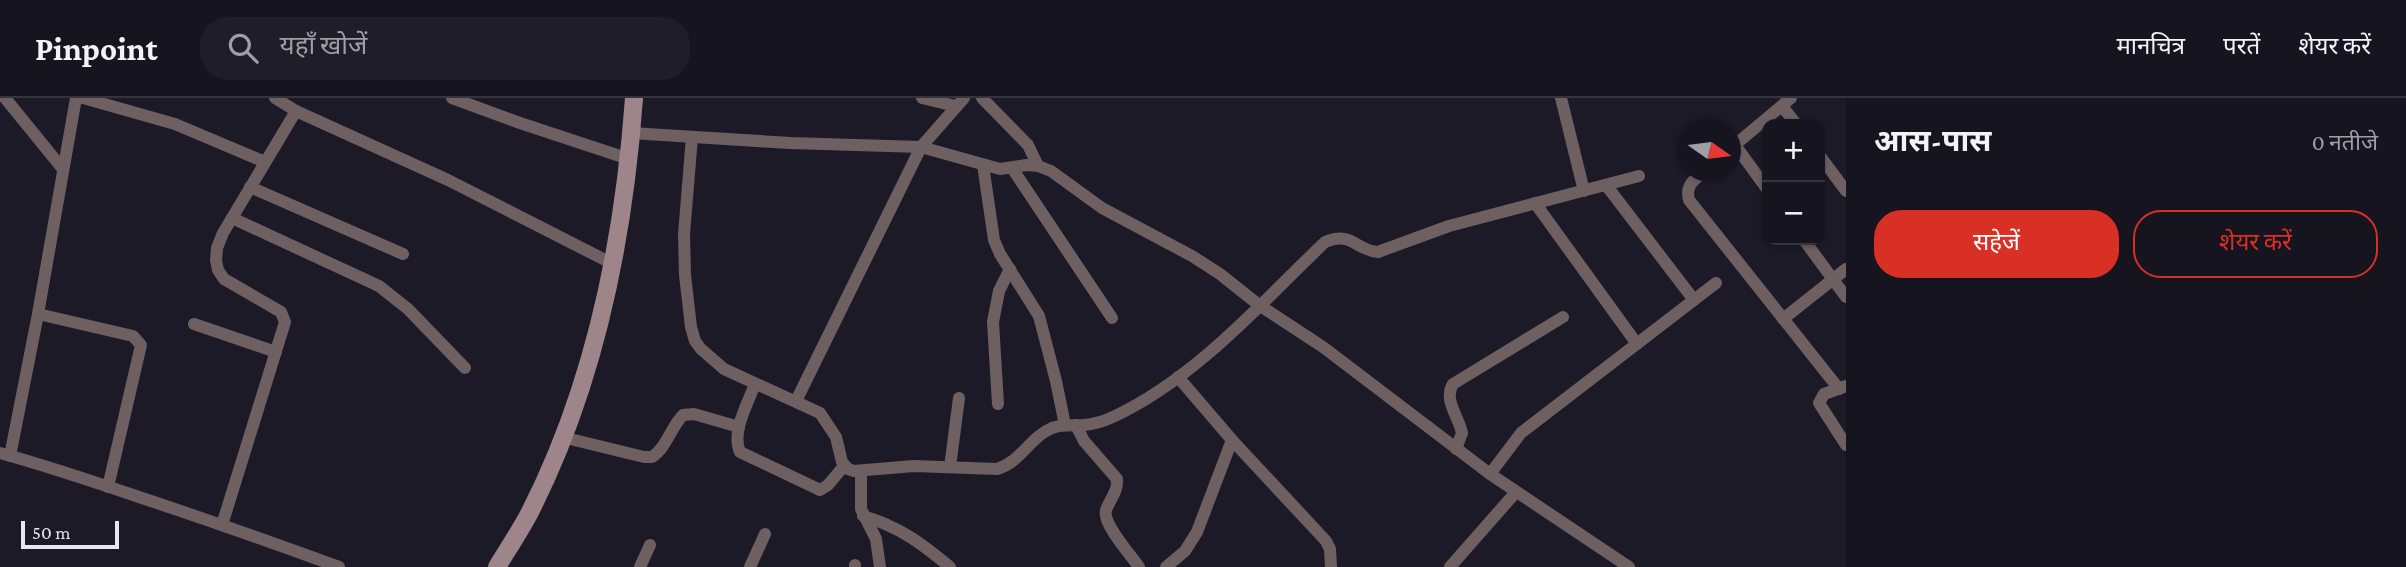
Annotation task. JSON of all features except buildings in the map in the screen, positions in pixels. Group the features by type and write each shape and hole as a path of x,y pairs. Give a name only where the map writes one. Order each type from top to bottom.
{"street":[{"path":"5,98 62,168"},
{"path":"76,98 38,314 5,455 222,525 339,567"},
{"path":"83,98 175,124 265,162"},
{"path":"276,98 296,111 449,180 613,264"},
{"path":"452,98 520,124 629,159"},
{"path":"497,567 529,513 562,437 602,311 613,264 629,159 634,98"},
{"path":"922,98 960,102"},
{"path":"982,98 1028,145 1038,166"},
{"path":"1561,98 1584,191"},
{"path":"796,401 921,147 960,102"},
{"path":"1741,140 1787,102 1794,119"},
{"path":"222,525 285,322 281,312 224,279 218,270 217,248 296,111"},
{"path":"631,133 921,147 1000,169 1038,166 1051,172 1102,208 1192,256 1323,347 1490,474 1629,567"},
{"path":"692,137 684,234 685,275 695,341 724,369 820,413 836,437 844,466 861,471 914,466 998,470 1007,467 1042,434 1053,428 1099,422 1116,416 1178,377 1325,242 1335,238 1345,237 1378,252 1449,226 1639,176"},
{"path":"1741,157 1762,183"},
{"path":"1825,163 1846,191"},
{"path":"984,165 994,240 1039,316 1070,425 1117,479 1117,489 1107,510 1107,522 1139,567"},
{"path":"1012,168 1112,318"},
{"path":"1691,182 1687,193 1689,200 1842,387 1824,394 1819,403 1846,445"},
{"path":"1606,185 1694,300"},
{"path":"250,187 402,254"},
{"path":"1535,203 1637,344"},
{"path":"232,218 379,286 408,309 465,368"},
{"path":"1808,245 1846,297"},
{"path":"998,404 993,322 999,291 1010,269"},
{"path":"1783,318 1846,269"},
{"path":"1490,474 1521,433 1716,283"},
{"path":"38,314 133,336 141,345 108,487"},
{"path":"1456,449 1462,433 1449,399 1448,393 1453,384 1563,317"},
{"path":"194,324 276,352"},
{"path":"1178,377 1231,440 1325,541 1330,549 1331,567"},
{"path":"755,384 739,427 737,442 740,452 815,489 824,489 844,466"},
{"path":"950,467 959,398"},
{"path":"562,437 652,457 663,446 683,415 694,414 739,427"},
{"path":"1166,567 1185,551 1197,532 1231,440"},
{"path":"861,471 861,509 876,539 880,567"},
{"path":"1452,566 1516,492"},
{"path":"863,516 886,523 914,538 950,567"},
{"path":"750,567 765,534"},
{"path":"640,567 650,545"}]}
